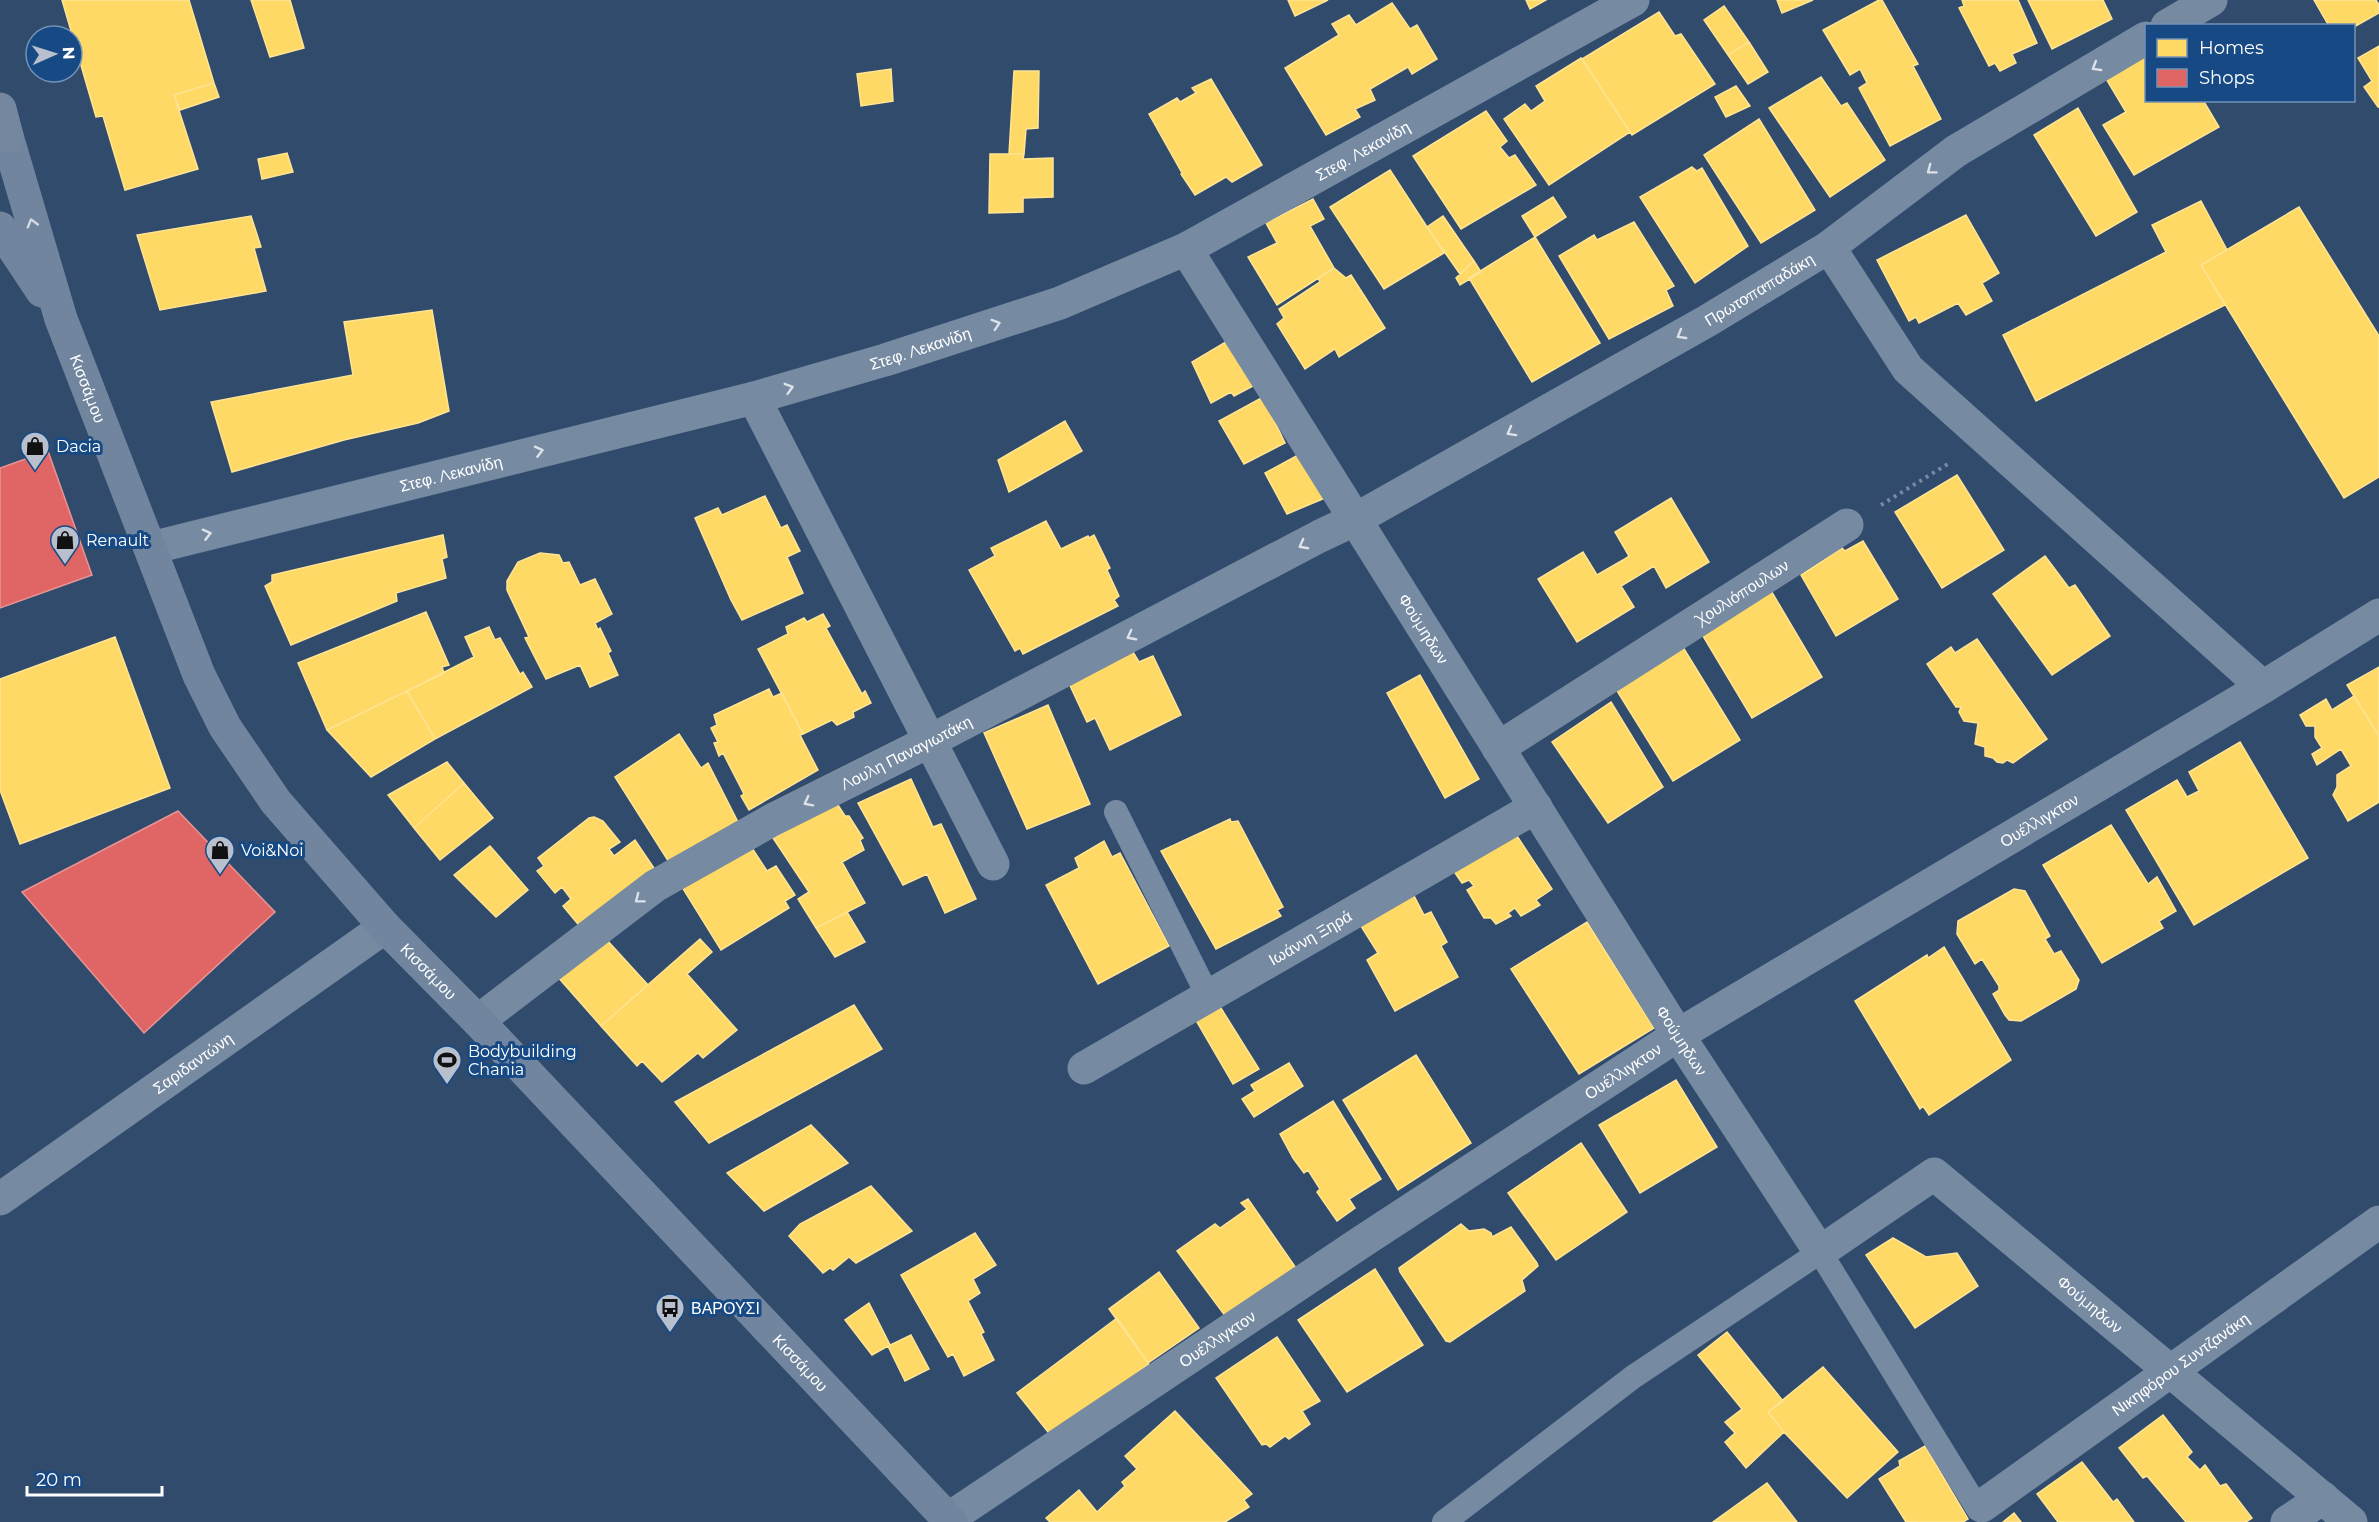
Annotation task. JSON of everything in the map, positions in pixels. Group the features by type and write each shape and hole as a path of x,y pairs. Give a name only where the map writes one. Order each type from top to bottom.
{"main road":[{"name":"Κισσάμου","path":"2,122 61,320 199,675 225,727 276,802 385,927 478,1021 949,1520"},
{"name":"Κισσάμου","path":"0,228 61,320"}],"street":[{"name":"Στεφ. Λεκανίδη","path":"150,548 754,398 885,360 1060,303 1186,249 1633,0"},
{"path":"2171,24 2211,0"},
{"name":"Πρωτοπαπαδάκη","path":"1356,519 1707,321 1829,247 1956,151 2145,39"},
{"path":"1829,247 1908,369 2263,687"},
{"name":"Φούμηδων","path":"1186,249 1678,1035 1820,1252 1934,1174 2351,1522"},
{"path":"754,398 993,864"},
{"name":"Λουλη Παναγιωτάκη","path":"478,1021 655,886 772,820 930,741 1356,519"},
{"name":"Χουλιόπουλων","path":"1498,748 1847,525"},
{"name":"Ουέλλιγκτον","path":"949,1520 1363,1240 1678,1035 2263,687 2379,615"},
{"name":"Ιωάννη Ξηρά","path":"1084,1068 1536,807"},
{"name":"Σαριδαντώνη","path":"0,1199 385,927"},
{"name":"Νικηφόρου Συντζανάκη","path":"1982,1506 2379,1222"},
{"path":"2287,1522 2323,1498"}],"lane":[{"path":"1116,812 1208,996"},
{"path":"1444,1522 1633,1377 1820,1252 1978,1509 1982,1506"}],"path":[{"path":"1847,525 1988,440"}],"building: Homes":[{"path":"62,0 189,0 214,83 174,95 198,169 125,190 103,116 96,117 84,76 84,24 69,24"},
{"path":"251,0 290,0 304,48 270,57"},
{"path":"1288,0 1328,0 1295,16"},
{"path":"1526,0 1546,0 1530,9"},
{"path":"1777,0 1813,0 1782,13"},
{"path":"1882,0 1918,64 1913,66 1941,119 1890,146 1859,88 1867,83 1860,69 1850,75 1823,30"},
{"path":"1962,0 2018,0 2037,43 2012,54 2016,63 2000,71 1995,63 1989,66 1959,8 1964,6"},
{"path":"2028,0 2103,0 2112,19 2052,49"},
{"path":"2314,0 2376,0 2379,5 2379,13 2355,26 2355,24 2328,24"},
{"path":"1392,3 1410,29 1417,25 1437,59 1412,74 1408,67 1370,89 1375,100 1355,109 1360,117 1326,135 1285,68 1339,35 1332,24 1349,15 1356,25"},
{"path":"1724,6 1749,42 1728,55 1704,20"},
{"path":"1659,12 1675,36 1681,34 1715,84 1632,135 1582,59"},
{"path":"1749,42 1768,72 1748,84 1728,55"},
{"path":"2379,46 2378,107 2364,87 2372,81 2358,58"},
{"path":"2145,55 2145,102 2204,102 2219,127 2134,175 2103,125 2126,112 2105,77"},
{"path":"1581,58 1630,132 1549,185 1504,119 1525,104 1531,111 1545,101 1536,86"},
{"path":"891,69 893,101 861,106 857,74"},
{"path":"1014,71 1039,71 1038,128 1026,129 1024,154 1009,154"},
{"path":"1821,77 1841,106 1847,103 1885,160 1830,197 1769,108"},
{"path":"1211,79 1262,165 1232,182 1226,177 1195,195 1181,174 1149,114 1177,98 1180,102 1196,93 1192,88"},
{"path":"214,83 219,97 180,110 174,95"},
{"path":"1736,86 1750,106 1726,117 1715,97"},
{"path":"2078,108 2137,212 2096,236 2034,135"},
{"path":"1486,111 1507,141 1500,147 1509,158 1515,155 1536,185 1461,229 1413,156"},
{"path":"1759,119 1815,210 1761,243 1704,155"},
{"path":"287,153 293,172 262,179 258,159"},
{"path":"990,154 1024,154 1023,159 1053,158 1053,197 1023,198 1023,212 989,213"},
{"path":"1692,167 1697,171 1702,168 1748,246 1695,283 1640,197"},
{"path":"1390,170 1444,253 1384,289 1330,207"},
{"path":"1553,197 1566,217 1535,237 1522,216"},
{"path":"1313,199 1324,219 1310,226 1334,268 1277,305 1248,257 1277,243 1266,223"},
{"path":"2201,201 2227,250 2201,265 2225,305 2036,401 2003,335 2166,252 2152,225"},
{"path":"2299,207 2379,336 2379,477 2344,498 2201,265"},
{"path":"1966,215 1999,273 1982,283 1992,301 1966,315 1958,303 1919,323 1916,317 1909,321 1877,260"},
{"path":"251,216 261,247 254,248 266,291 160,310 137,235"},
{"path":"1443,216 1474,261 1460,274 1427,227"},
{"path":"1634,222 1674,286 1666,290 1673,306 1609,339 1559,256 1594,235 1597,240"},
{"path":"1535,237 1600,343 1532,382 1469,278"},
{"path":"1474,261 1481,272 1460,285 1456,278"},
{"path":"1334,268 1346,278 1351,275 1385,328 1339,357 1335,349 1305,369 1277,324 1284,318 1279,309 1320,282 1318,278"},
{"path":"432,310 449,411 418,423 344,440 232,472 211,402 353,375 344,322"},
{"path":"1229,340 1255,385 1234,396 1231,392 1211,403 1192,362"},
{"path":"1263,397 1285,443 1244,464 1219,421"},
{"path":"1065,421 1082,451 1009,492 998,460"},
{"path":"1309,449 1332,495 1287,514 1265,473"},
{"path":"1957,475 2004,550 1942,588 1895,512"},
{"path":"765,496 781,528 787,525 800,551 787,557 803,593 742,620 695,518 718,508 722,515"},
{"path":"1671,498 1709,562 1666,588 1654,566 1621,586 1634,607 1577,642 1538,579 1583,552 1597,575 1623,560 1629,556 1615,532"},
{"path":"1046,521 1061,549 1094,535 1110,568 1107,570 1119,596 1114,600 1118,606 1023,654 1020,648 1015,651 969,570 995,556 991,548"},
{"path":"443,535 447,557 442,559 446,578 396,593 397,601 291,645 265,586 272,582 272,575"},
{"path":"1863,541 1898,599 1836,636 1801,575 1842,548 1845,551"},
{"path":"540,553 559,555 563,563 569,562 580,585 595,579 612,614 595,623 598,630 600,628 611,651 608,653 618,675 590,687 580,665 546,679 525,638 529,637 507,590 507,581 518,562"},
{"path":"2045,556 2069,588 2075,585 2110,636 2052,675 1993,594"},
{"path":"1770,589 1822,677 1752,718 1700,631"},
{"path":"426,612 449,665 442,667 444,673 327,730 298,663"},
{"path":"823,614 830,626 826,628 862,694 865,691 871,703 853,712 854,717 837,725 832,720 803,734 758,649 788,634 786,627 804,618 807,622"},
{"path":"489,627 495,640 500,638 520,674 523,672 532,687 435,739 407,691 474,657 465,637"},
{"path":"115,637 170,788 20,844 0,790 0,679"},
{"path":"1977,639 2047,739 2013,763 2007,760 2003,763 1997,762 1985,756 1985,747 1975,744 1978,723 1964,721 1959,712 1961,707 1956,707 1927,664 1951,647 1955,653"},
{"path":"1681,644 1740,740 1673,781 1614,686"},
{"path":"1130,647 1139,662 1153,656 1181,715 1110,750 1095,718 1087,722 1065,675"},
{"path":"2379,667 2379,736 2347,685"},
{"path":"1420,675 1479,779 1445,798 1387,693"},
{"path":"769,689 773,697 782,693 818,770 749,810 741,796 744,794 723,753 719,756 714,743 718,742 711,728 717,725 714,715"},
{"path":"407,691 435,739 371,777 327,730"},
{"path":"2354,696 2379,736 2379,802 2348,821 2333,795 2337,787 2337,775 2351,766 2341,749 2317,765 2312,754 2322,748 2315,737 2315,726 2306,726 2300,715 2326,699 2332,710"},
{"path":"1611,702 1663,787 1608,823 1552,742"},
{"path":"1048,705 1090,804 1027,829 984,733"},
{"path":"679,734 701,768 708,763 739,824 672,867 615,777"},
{"path":"2240,742 2308,858 2194,925 2126,810 2177,780 2187,797 2199,791 2189,772"},
{"path":"447,762 464,783 414,828 388,795"},
{"path":"911,779 933,827 941,824 976,899 945,913 927,874 903,885 858,803"},
{"path":"464,783 493,818 440,860 414,828"},
{"path":"836,802 845,816 849,816 863,838 860,840 864,850 842,862 865,903 816,928 798,899 809,892 773,838"},
{"path":"594,817 603,821 620,842 609,849 614,856 635,840 654,868 582,929 563,906 571,899 562,887 555,893 537,871 544,866 538,858 589,818"},
{"path":"1230,819 1231,822 1238,821 1283,907 1277,910 1281,916 1216,949 1161,851"},
{"path":"2111,825 2148,884 2157,877 2176,911 2159,921 2163,928 2102,963 2043,865"},
{"path":"1513,830 1552,889 1536,900 1540,905 1521,916 1515,908 1508,913 1511,916 1496,924 1491,918 1484,918 1467,890 1474,886 1469,880 1462,883 1453,870"},
{"path":"1104,841 1112,857 1120,853 1169,946 1098,984 1046,885 1079,868 1075,858"},
{"path":"750,845 767,871 776,866 795,895 785,901 789,908 721,950 682,887"},
{"path":"490,846 528,890 496,917 454,875"},
{"path":"2014,889 2025,891 2050,936 2045,939 2054,954 2061,951 2079,980 2076,989 2021,1021 2009,1020 2005,1015 1993,994 1999,990 1999,986 1982,959 1975,964 1957,934 1958,921"},
{"path":"1411,890 1424,915 1431,912 1447,942 1441,946 1458,977 1395,1011 1367,960 1378,953 1359,923"},
{"path":"847,912 865,942 835,957 816,928"},
{"path":"1587,922 1654,1028 1579,1074 1511,969"},
{"path":"606,939 648,985 601,1026 557,976"},
{"path":"700,939 712,952 687,974 737,1030 703,1058 698,1053 662,1082 642,1061 637,1066 601,1026"},
{"path":"1944,947 2011,1060 1929,1115 1923,1106 1920,1109 1855,1001 1927,955 1928,958"},
{"path":"1214,997 1259,1069 1233,1084 1190,1010"},
{"path":"854,1005 882,1049 709,1143 675,1102"},
{"path":"1416,1055 1471,1143 1398,1190 1343,1100"},
{"path":"1289,1063 1303,1086 1254,1117 1242,1099 1255,1091 1251,1085"},
{"path":"1676,1080 1717,1147 1640,1193 1599,1125"},
{"path":"1333,1101 1381,1179 1349,1199 1355,1208 1337,1221 1317,1192 1320,1189 1308,1170 1304,1173 1280,1134"},
{"path":"811,1125 848,1163 764,1211 727,1173"},
{"path":"1581,1143 1627,1212 1556,1260 1508,1193"},
{"path":"871,1186 912,1231 856,1263 849,1257 833,1270 830,1268 823,1273 789,1236 800,1224"},
{"path":"1248,1199 1296,1268 1226,1317 1177,1251 1215,1224 1220,1228 1247,1209 1241,1203"},
{"path":"1461,1224 1469,1231 1484,1229 1491,1233 1492,1237 1511,1227 1538,1266 1522,1280 1525,1291 1450,1342 1446,1341 1399,1268"},
{"path":"975,1233 996,1265 973,1279 980,1293 968,1301 984,1332 981,1334 994,1360 964,1376 953,1354 948,1357 901,1275"},
{"path":"1893,1238 1926,1257 1957,1253 1978,1286 1915,1328 1866,1255"},
{"path":"1375,1269 1423,1345 1347,1392 1298,1320"},
{"path":"1159,1272 1199,1328 1148,1363 1109,1309"},
{"path":"869,1303 890,1345 872,1355 845,1320"},
{"path":"1117,1318 1149,1364 1052,1437 1017,1393"},
{"path":"1727,1332 1783,1401 1768,1412 1784,1432 1746,1468 1725,1442 1735,1433 1725,1422 1742,1409 1698,1355"},
{"path":"911,1335 929,1369 905,1381 888,1346"},
{"path":"1277,1337 1320,1401 1302,1411 1310,1424 1289,1439 1285,1436 1270,1447 1266,1444 1262,1445 1216,1378"},
{"path":"1823,1367 1898,1452 1847,1498 1768,1412"},
{"path":"1175,1411 1252,1494 1244,1500 1249,1507 1225,1522 1050,1522 1046,1518 1079,1490 1097,1512 1125,1486 1122,1482 1137,1469 1125,1456"},
{"path":"2163,1415 2192,1452 2187,1457 2200,1470 2205,1465 2220,1486 2226,1484 2252,1518 2246,1522 2186,1522 2147,1476 2143,1478 2119,1448"},
{"path":"1925,1446 1968,1519 1963,1522 1906,1522 1879,1479 1900,1466 1899,1461"},
{"path":"2082,1462 2113,1502 2117,1499 2134,1522 2058,1522 2037,1494"},
{"path":"1767,1483 1797,1522 1713,1522"},
{"path":"2014,1513 2021,1522 2003,1522"}],"building: Shops":[{"path":"48,451 92,575 0,608 0,468"},
{"path":"178,811 275,912 144,1033 22,892"}],"place":[{"name":"Dacia","path":"35,472"},
{"name":"Renault","path":"65,566"},
{"name":"Voi&Noi","path":"220,876"},
{"name":"Bodybuilding Chania","path":"447,1086"},
{"name":"ΒΑΡΟΥΣΙ","path":"670,1334"}]}
